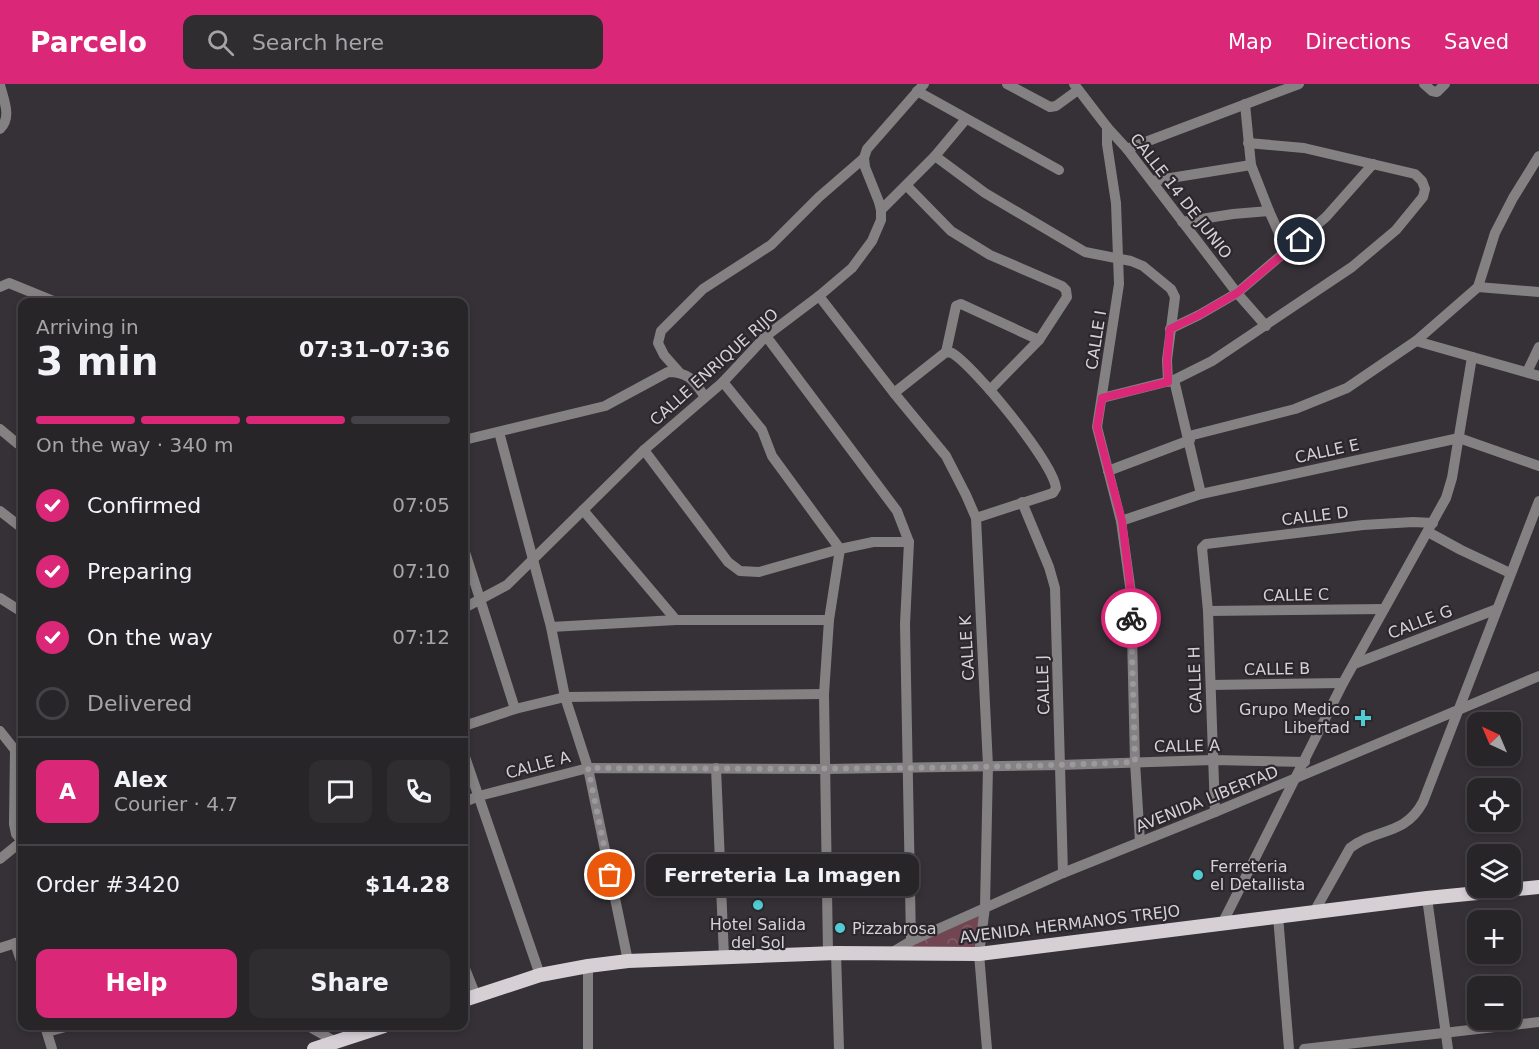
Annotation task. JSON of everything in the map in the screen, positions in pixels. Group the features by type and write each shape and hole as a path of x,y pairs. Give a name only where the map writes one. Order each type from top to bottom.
{"main road":[{"name":"AVENIDA HERMANOS TREJO","path":"470,998 540,975 628,961 832,954 979,954 1223,922 1539,887"},
{"path":"314,1049 336,1042 354,1031"}],"street":[{"path":"1007,84 1050,107 1056,106 1076,87"},
{"path":"1127,149 1299,84"},
{"path":"1424,84 1432,91 1441,88"},
{"path":"0,85 7,114 6,123 0,129"},
{"path":"705,397 692,379 679,372 664,355 658,343 660,332 703,289 771,245 819,197 864,158 867,149 920,87 966,119 1059,170"},
{"name":"CALLE 14 DE JUNIO","path":"1076,87 1127,149 1237,293 1266,326"},
{"path":"1245,104 1251,165 1287,251"},
{"path":"864,158 881,210 907,186 966,119"},
{"name":"CALLE I","path":"1107,127 1109,166 1116,203 1119,284 1097,427 1122,521 1131,593 1135,762 1140,842"},
{"path":"1102,398 1171,381 1212,361 1352,267 1396,230 1423,197 1425,189 1422,181 1415,174 1305,147 1248,143"},
{"path":"935,156 985,193 1036,224 1085,252 1143,266 1174,293 1167,360 1171,381 1189,438 1201,494"},
{"path":"1108,471 1189,438 1295,409 1347,388 1416,340 1478,287 1496,233 1513,198 1539,156"},
{"path":"1170,329 1237,293 1326,218 1373,164"},
{"path":"1152,181 1251,165"},
{"path":"907,186 951,231 990,255 1062,286 1066,290 1067,297 1039,340 990,390"},
{"name":"CALLE ENRIQUE RIJO","path":"468,606 507,585 644,450 723,382 766,336 852,268 872,241 881,220 881,210"},
{"path":"1182,222 1269,211"},
{"path":"0,287 9,283 46,298"},
{"path":"1478,287 1539,292"},
{"name":"CALLE K","path":"819,296 946,456 975,518 988,766 985,907 979,954 987,1049"},
{"path":"894,393 946,352 953,312 956,306 961,304 1039,340"},
{"path":"766,336 897,511 909,542 905,624 911,941"},
{"path":"1416,340 1539,376"},
{"path":"1527,372 1539,347"},
{"path":"946,352 956,356 990,390 1029,437 1056,483 1053,493 975,518"},
{"path":"1223,922 1343,683 1446,498 1459,438 1472,357"},
{"path":"468,439 605,406 668,372 679,372"},
{"path":"723,382 762,430 772,456 840,549 829,620 824,694 832,954 839,1049"},
{"path":"0,429 18,439"},
{"path":"499,432 551,627 565,697 588,768 628,961"},
{"path":"1459,438 1539,466"},
{"name":"CALLE E","path":"1122,521 1201,494 1459,438"},
{"path":"644,450 728,562 740,571 759,572 873,542 909,542"},
{"path":"1314,912 1350,848 1357,843 1398,828 1416,814 1423,802 1539,501"},
{"name":"CALLE J","path":"1022,502 1055,588 1063,873"},
{"path":"583,510 676,620"},
{"path":"0,511 18,525"},
{"name":"CALLE D","path":"1202,548 1206,544 1363,525 1413,522 1431,528"},
{"path":"1431,528 1461,550 1510,573"},
{"name":"CALLE H","path":"1202,548 1208,611 1215,812"},
{"path":"468,561 515,709"},
{"path":"0,597 18,609"},
{"name":"CALLE C","path":"1208,611 1384,609"},
{"name":"CALLE G","path":"1354,664 1497,609"},
{"path":"551,627 676,620 829,620"},
{"name":"AVENIDA LIBERTAD","path":"888,955 911,941 1063,873 1539,676"},
{"name":"CALLE B","path":"1211,685 1343,683"},
{"path":"468,725 515,709 565,697 824,694"},
{"path":"0,731 18,747"},
{"name":"CALLE A","path":"468,800 588,768 826,769 1212,760 1305,762"},
{"path":"18,763 14,824 18,836"},
{"path":"468,765 540,975"},
{"path":"716,768 724,957"},
{"path":"0,859 18,844"},
{"path":"1427,898 1448,1049"},
{"path":"1278,916 1289,1049"},
{"path":"0,948 18,942"},
{"path":"588,966 588,1049"},
{"path":"1304,1049 1363,1045 1539,1022"},
{"path":"46,1030 52,1049"},
{"path":"315,1030 336,1042"}],"green space":[{"path":"985,907 979,954 888,955"}],"way so far":[{"path":"610,875 588,768 826,769 1135,762 1131,618"}],"place":[{"name":"Grupo Medico Libertad","path":"1363,718"},
{"name":"Ferreteria La Imagen","path":"610,875"},
{"name":"Ferreteria el Detallista","path":"1198,875"},
{"name":"Hotel Salida del Sol","path":"758,905"},
{"name":"Pizzabrosa","path":"840,928"}],"route":[{"path":"1131,618 1131,593 1122,521 1097,427 1102,398 1168,382 1167,360 1170,329 1237,293 1300,240"}]}
